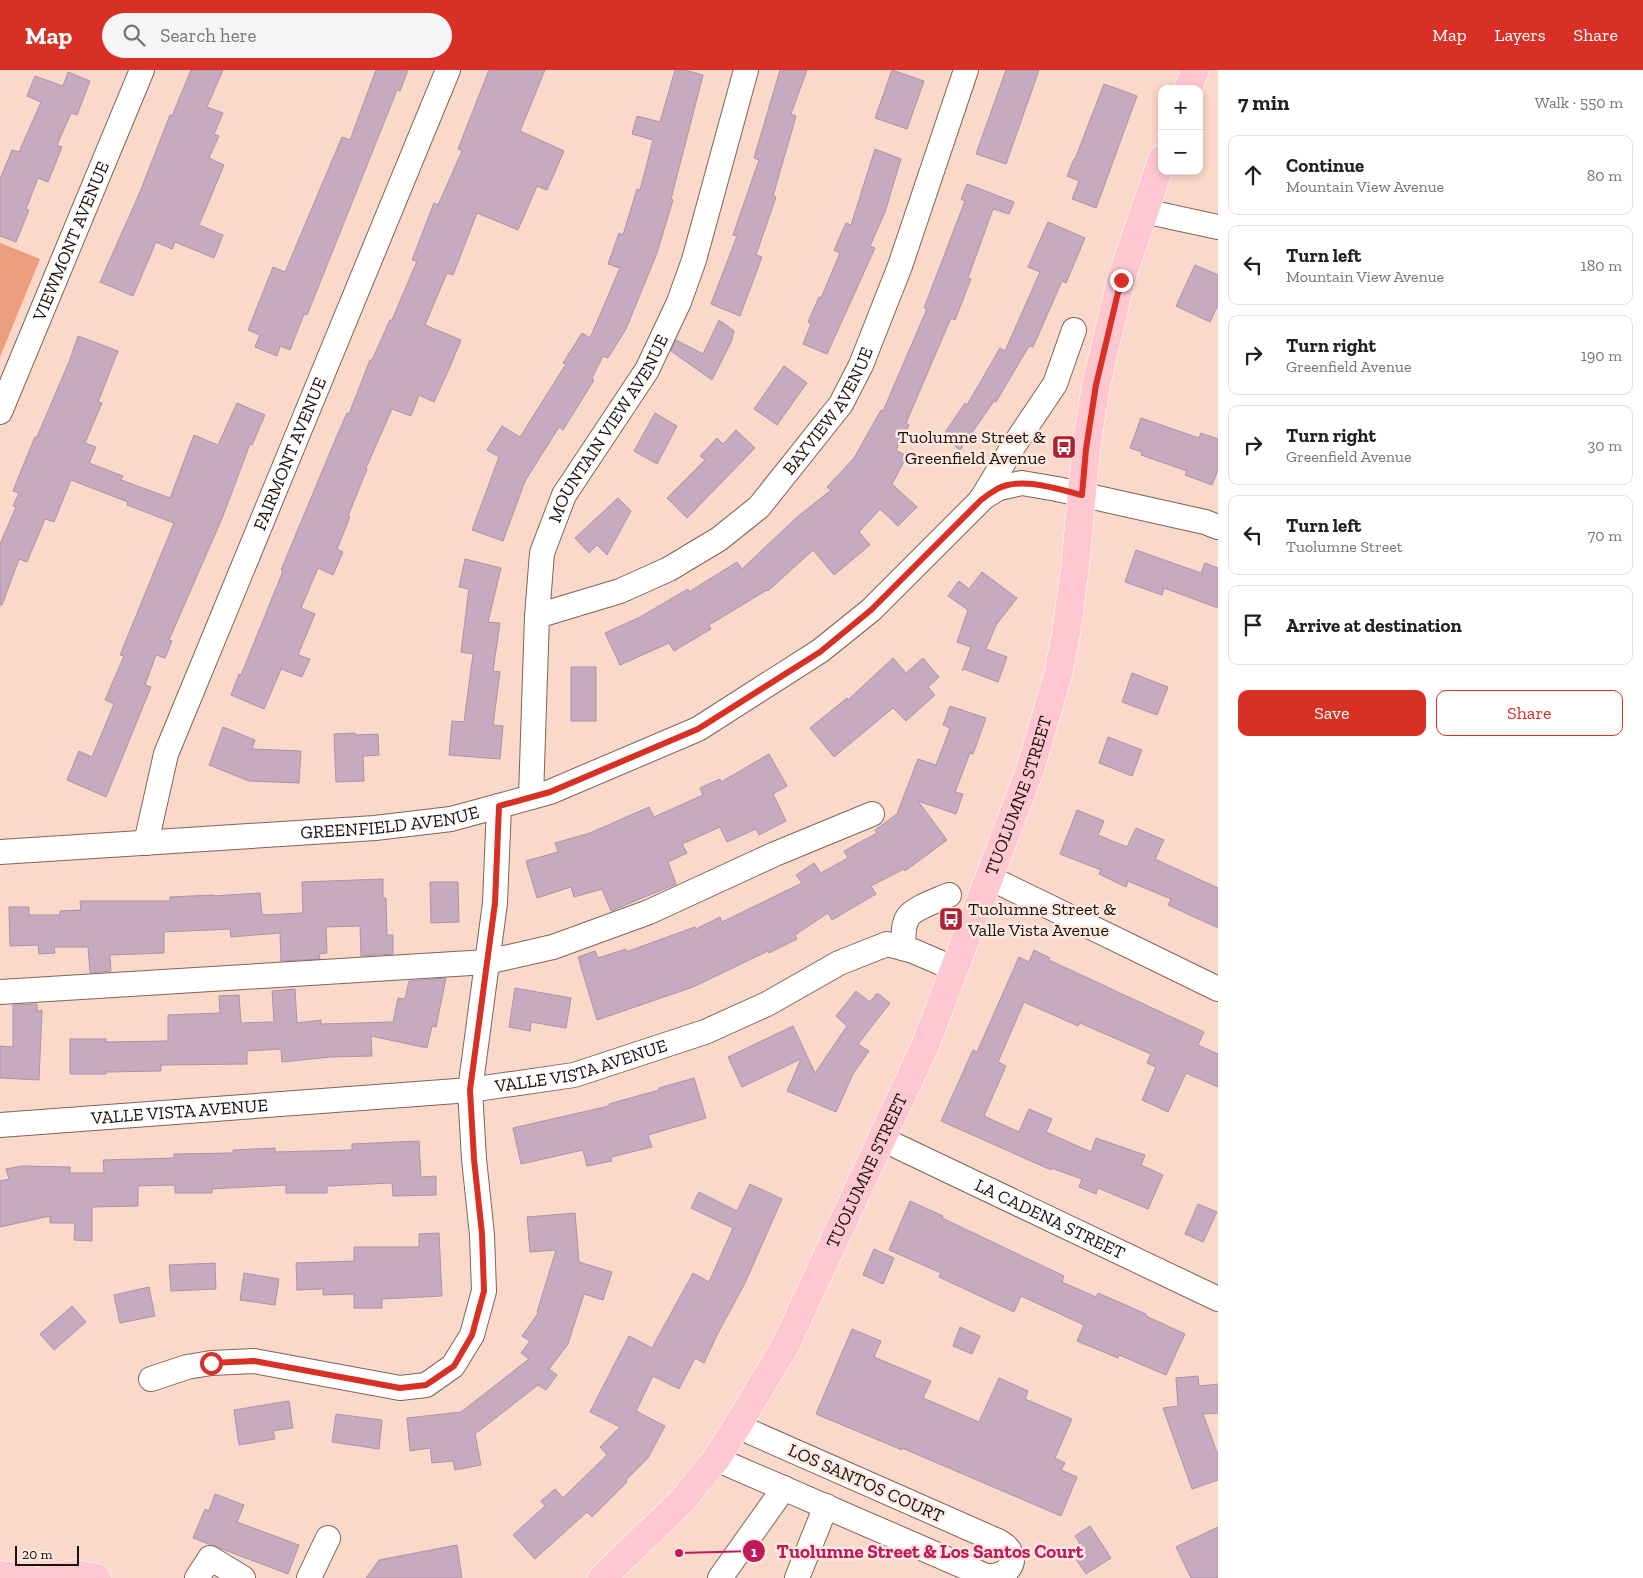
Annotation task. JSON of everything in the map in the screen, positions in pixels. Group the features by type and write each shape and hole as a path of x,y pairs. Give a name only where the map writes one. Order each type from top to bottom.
{"main road":[{"path":"1189,85 1195,70"},
{"name":"TUOLUMNE STREET","path":"602,1578 682,1501 716,1459 737,1426 785,1346 925,1046 1030,770 1058,675 1069,615 1086,449 1104,348 1121,280 1158,170"},
{"path":"48,1578 75,1574 97,1578"}],"street":[{"name":"VIEWMONT AVENUE","path":"0,412 142,70"},
{"name":"FAIRMONT AVENUE","path":"146,843 166,754 448,70"},
{"name":"MOUNTAIN VIEW AVENUE","path":"531,797 537,616 542,553 564,495 647,370 679,302 694,260 746,70"},
{"name":"BAYVIEW AVENUE","path":"537,616 620,591 669,570 719,538 759,507 841,404 861,364 900,266 966,70"},
{"path":"1144,210 1218,227"},
{"name":"GREENFIELD AVENUE","path":"981,500 1014,444 1055,384 1074,330"},
{"name":"GREENFIELD AVENUE","path":"0,852 375,828 451,819 550,792 698,729 820,652 871,610 981,500 999,488 1022,483 1056,488 1205,522 1218,527"},
{"path":"151,1379 187,1367 211,1363 254,1361 400,1388 426,1385 454,1366 472,1335 484,1291 482,1234 474,1159 470,1090 495,903 499,806"},
{"path":"0,992 487,962 553,947 649,912 775,854 872,814"},
{"path":"990,878 1218,989"},
{"path":"949,895 912,913 907,918 898,940 912,951 955,969"},
{"name":"VALLE VISTA AVENUE","path":"0,1125 470,1090 574,1075 705,1032 767,1004 839,963 898,940"},
{"name":"LA CADENA STREET","path":"882,1139 1218,1299"},
{"name":"LOS SANTOS COURT","path":"716,1459 986,1576 996,1578 1006,1574 1011,1566 1012,1556 1008,1547 1000,1542 737,1426"},
{"path":"720,1578 784,1488"},
{"path":"797,1578 826,1506"},
{"path":"309,1578 328,1538"},
{"path":"197,1578 210,1558 243,1578"}],"shaded area":[{"path":"0,243 40,259 0,357"}],"building":[{"path":"191,70 223,70 207,107 223,113 214,134 219,136 209,158 224,165 199,225 223,235 214,258 175,242 172,249 156,242 133,296 100,282 140,192 170,115 172,116"},
{"path":"376,70 408,70 400,91 397,90 307,315 304,314 290,350 280,346 277,356 255,347 260,335 248,330 273,267 285,272 342,137 350,140"},
{"path":"489,70 545,70 520,131 564,151 547,190 537,186 518,230 477,213 453,275 447,273 425,325 461,340 452,362 434,402 419,395 411,416 392,409 366,468 348,516 350,517 337,549 343,552 333,575 318,568 301,608 315,614 298,655 310,659 302,677 281,669 264,709 231,695 239,674 241,675 283,571 281,570 336,438 347,413 349,414 370,360 372,360 390,320 392,320 417,261 412,260 434,203 438,205 462,151 458,149"},
{"path":"675,70 685,70 703,75 671,199 673,200 657,253 626,329 608,358 603,356 592,378 594,380 563,430 559,427 525,481 503,541 472,530 499,457 487,450 502,426 520,437 566,364 563,363 582,333 590,338 620,268 608,264 619,233 623,235 637,189 640,190 653,140 632,134 637,116 660,122"},
{"path":"780,70 807,70 791,114 796,116 773,196 776,197 756,255 762,257 740,316 711,304 737,236 733,235 759,160 754,158"},
{"path":"892,70 924,81 907,129 875,118"},
{"path":"1006,70 1039,70 1006,164 976,154"},
{"path":"68,72 90,81 77,115 71,113 57,145 62,147 48,182 38,178 26,209 29,210 16,242 0,236 0,179 12,150 19,152 41,102 27,96 35,76 63,86"},
{"path":"1104,84 1137,96 1096,208 1072,199 1079,181 1067,176"},
{"path":"875,149 901,159 885,212 870,246 875,248 827,354 803,344 811,324 808,322 819,297 821,298 840,253 834,250 846,223 851,225"},
{"path":"967,184 1014,202 1009,214 993,209 968,278 971,279 955,320 951,318 906,423 909,425 896,450 907,456 892,484 917,507 898,526 880,509 859,532 870,545 834,575 813,550 768,591 709,625 711,629 674,651 669,643 620,665 605,633 640,617 688,589 689,592 737,562 742,569 796,518 831,490 827,487 854,458 881,410 883,411 927,309 924,308 965,201 961,199"},
{"path":"1048,222 1085,238 1066,283 1062,281 1033,347 1029,346 996,402 994,401 960,450 942,437 965,403 967,405 1000,348 1005,351 1040,272 1028,267"},
{"path":"1195,265 1218,275 1218,305 1210,322 1176,306"},
{"path":"719,320 734,331 732,340 712,380 671,351 676,340 703,354"},
{"path":"78,336 118,351 98,402 102,403 85,443 96,447 89,463 123,476 121,480 170,498 194,435 218,445 237,403 265,415 252,445 250,444 223,516 169,640 172,641 165,658 156,655 145,685 151,687 106,797 67,780 79,751 92,757 114,704 105,700 124,656 120,655 174,523 127,505 128,502 71,480 54,522 45,519 27,562 19,559 2,605 0,605 0,544 16,507 13,506 19,493 13,491 69,362"},
{"path":"784,366 807,383 777,425 754,409"},
{"path":"655,413 677,426 657,464 634,451"},
{"path":"1141,418 1199,438 1201,433 1218,439 1218,470 1212,485 1185,475 1187,471 1141,455 1142,452 1130,448"},
{"path":"736,430 755,448 687,518 667,498 705,460 700,456 717,438 723,444"},
{"path":"618,498 631,511 607,555 597,545 589,553 575,538"},
{"path":"1136,550 1201,573 1205,563 1218,568 1218,608 1164,588 1162,595 1125,582"},
{"path":"465,559 501,568 488,622 500,623 493,671 500,672 493,725 503,726 500,759 449,755 452,721 464,722 473,654 461,652 469,589 459,587"},
{"path":"982,572 1017,598 996,625 986,649 1007,657 998,682 964,669 962,671 971,647 957,642 968,610 948,596 959,581 969,589"},
{"path":"893,658 906,673 923,658 939,677 928,687 935,695 906,721 893,708 834,757 810,728 847,698 848,700"},
{"path":"571,667 596,667 596,721 571,721"},
{"path":"1132,673 1168,687 1157,715 1122,702"},
{"path":"950,706 986,718 973,754 970,753 955,792 963,794 956,814 918,801 947,840 905,871 904,869 871,886 876,894 832,920 828,913 795,935 797,939 693,987 597,1020 578,957 595,951 598,958 626,949 626,952 695,927 696,929 720,917 722,922 802,883 796,875 814,863 821,873 848,858 844,851 877,833 875,830 897,814 918,759 936,765 950,728 943,725"},
{"path":"223,727 255,740 252,749 301,751 299,783 249,781 209,765"},
{"path":"355,733 355,735 378,734 379,755 363,756 364,781 336,782 334,734"},
{"path":"1108,737 1142,750 1132,776 1099,763"},
{"path":"769,754 787,786 773,794 786,821 759,835 756,829 727,842 720,827 682,844 687,853 668,862 676,884 611,911 602,889 574,897 571,887 537,898 526,861 558,852 555,843 590,833 649,807 654,817 703,795 700,788 720,779 721,782"},
{"path":"1077,810 1104,821 1098,835 1127,847 1136,828 1164,840 1155,859 1218,888 1218,928 1168,905 1171,899 1128,881 1126,887 1099,874 1101,870 1060,854"},
{"path":"383,879 383,898 386,898 387,935 393,935 393,954 361,956 360,926 326,927 327,953 319,954 320,959 281,961 280,933 231,937 230,929 164,932 164,953 110,955 111,971 90,973 88,947 54,947 55,953 39,954 38,945 10,946 9,907 29,907 29,915 60,915 60,911 81,910 80,901 170,901 170,897 260,893 262,915 303,913 302,882"},
{"path":"430,882 458,882 459,922 431,923"},
{"path":"1034,950 1050,958 1049,960 1204,1032 1198,1045 1218,1054 1218,1087 1186,1073 1168,1112 1142,1100 1156,1067 1147,1063 1151,1054 1080,1023 1078,1026 1024,1002 998,1062 1006,1066 984,1116 1019,1132 1029,1109 1052,1119 1046,1132 1091,1152 1096,1138 1145,1155 1141,1165 1163,1175 1148,1209 1098,1188 1096,1194 1079,1187 1082,1179 1051,1168 1051,1170 941,1121 973,1050 977,1052 1019,957 1029,962"},
{"path":"446,978 436,1027 432,1026 427,1048 371,1036 372,1056 331,1057 282,1062 281,1049 247,1051 247,1064 161,1065 161,1071 70,1074 70,1039 106,1039 106,1042 168,1041 168,1015 220,1013 219,996 239,995 241,1023 274,1022 272,991 295,989 297,1023 321,1020 321,1024 393,1022 398,998 405,999 409,981"},
{"path":"515,988 571,998 566,1028 531,1022 530,1031 509,1027"},
{"path":"856,991 870,1002 877,993 890,1003 858,1044 869,1051 853,1074 836,1112 787,1091 801,1059 742,1087 728,1057 793,1026 815,1073 847,1026 836,1016"},
{"path":"37,1004 37,1011 42,1010 39,1080 0,1078 0,1046 13,1047 13,1005"},
{"path":"694,1078 706,1118 648,1135 652,1147 611,1157 612,1161 587,1166 583,1150 521,1164 513,1128 609,1106 609,1104"},
{"path":"419,1141 421,1177 436,1176 436,1195 393,1196 392,1183 327,1186 327,1193 286,1193 286,1185 212,1189 212,1193 175,1193 175,1185 138,1186 138,1206 92,1207 92,1241 74,1240 75,1223 50,1223 50,1216 0,1227 0,1181 9,1179 6,1169 22,1166 70,1167 70,1173 104,1173 103,1160 174,1158 174,1154 233,1153 233,1150 275,1148 275,1152 352,1150 352,1144"},
{"path":"750,1184 782,1199 745,1283 704,1363 695,1358 679,1389 653,1376 636,1411 665,1426 648,1458 592,1517 587,1512 535,1559 513,1535 545,1506 541,1501 555,1489 563,1498 607,1455 600,1447 620,1427 590,1412 629,1336 652,1348 693,1273 709,1282 733,1228 691,1208 699,1192 737,1211"},
{"path":"910,1201 1064,1276 1062,1282 1096,1297 1098,1293 1185,1334 1166,1375 1119,1355 1118,1358 1077,1341 1084,1325 1021,1296 1014,1312 939,1277 941,1273 889,1250"},
{"path":"1198,1204 1217,1212 1203,1242 1185,1234"},
{"path":"575,1213 579,1262 612,1272 603,1300 584,1294 568,1344 549,1369 557,1375 546,1390 538,1385 475,1434 481,1465 455,1470 453,1461 432,1463 430,1448 410,1451 407,1418 461,1412 529,1359 521,1353 530,1341 522,1336 539,1312 537,1312 556,1250 530,1252 527,1217"},
{"path":"439,1233 442,1296 382,1299 382,1308 354,1308 354,1294 323,1295 323,1289 297,1290 296,1263 354,1261 354,1247 419,1247 419,1234"},
{"path":"874,1249 894,1258 883,1284 863,1275"},
{"path":"215,1263 216,1289 171,1291 169,1265"},
{"path":"244,1273 279,1279 275,1305 240,1300"},
{"path":"149,1287 155,1316 120,1323 114,1295"},
{"path":"72,1306 86,1322 54,1350 40,1334"},
{"path":"960,1327 980,1336 972,1354 953,1346"},
{"path":"852,1329 881,1341 874,1357 931,1381 923,1398 979,1422 999,1378 1028,1391 1025,1399 1072,1419 1055,1458 1065,1463 1061,1470 1077,1477 1061,1516 902,1448 902,1450 816,1414"},
{"path":"1198,1376 1199,1386 1218,1384 1218,1413 1203,1414 1218,1455 1218,1480 1192,1489 1163,1408 1178,1406 1176,1378"},
{"path":"289,1401 293,1428 273,1431 275,1439 239,1445 234,1410"},
{"path":"336,1414 382,1420 379,1449 332,1442"},
{"path":"215,1494 244,1505 237,1522 299,1545 288,1574 193,1538 205,1509 209,1511"},
{"path":"1090,1526 1111,1558 1086,1574 1074,1556 1084,1550 1075,1536"},
{"path":"1218,1527 1218,1578 1191,1578 1176,1547"},
{"path":"457,1545 462,1578 366,1578 379,1560"}],"place":[{"name":"Tuolumne Street & Greenfield Avenue","path":"1064,447"},
{"name":"Tuolumne Street & Valle Vista Avenue","path":"951,919"},
{"name":"Tuolumne Street & Los Santos Court","path":"679,1553"}],"route":[{"path":"211,1363 254,1361 400,1388 426,1385 454,1366 472,1335 484,1291 482,1234 474,1159 470,1090 495,903 499,806 550,792 698,729 820,652 871,610 981,500 999,488 1022,483 1056,488 1082,495 1086,449 1096,385 1121,280"}]}
